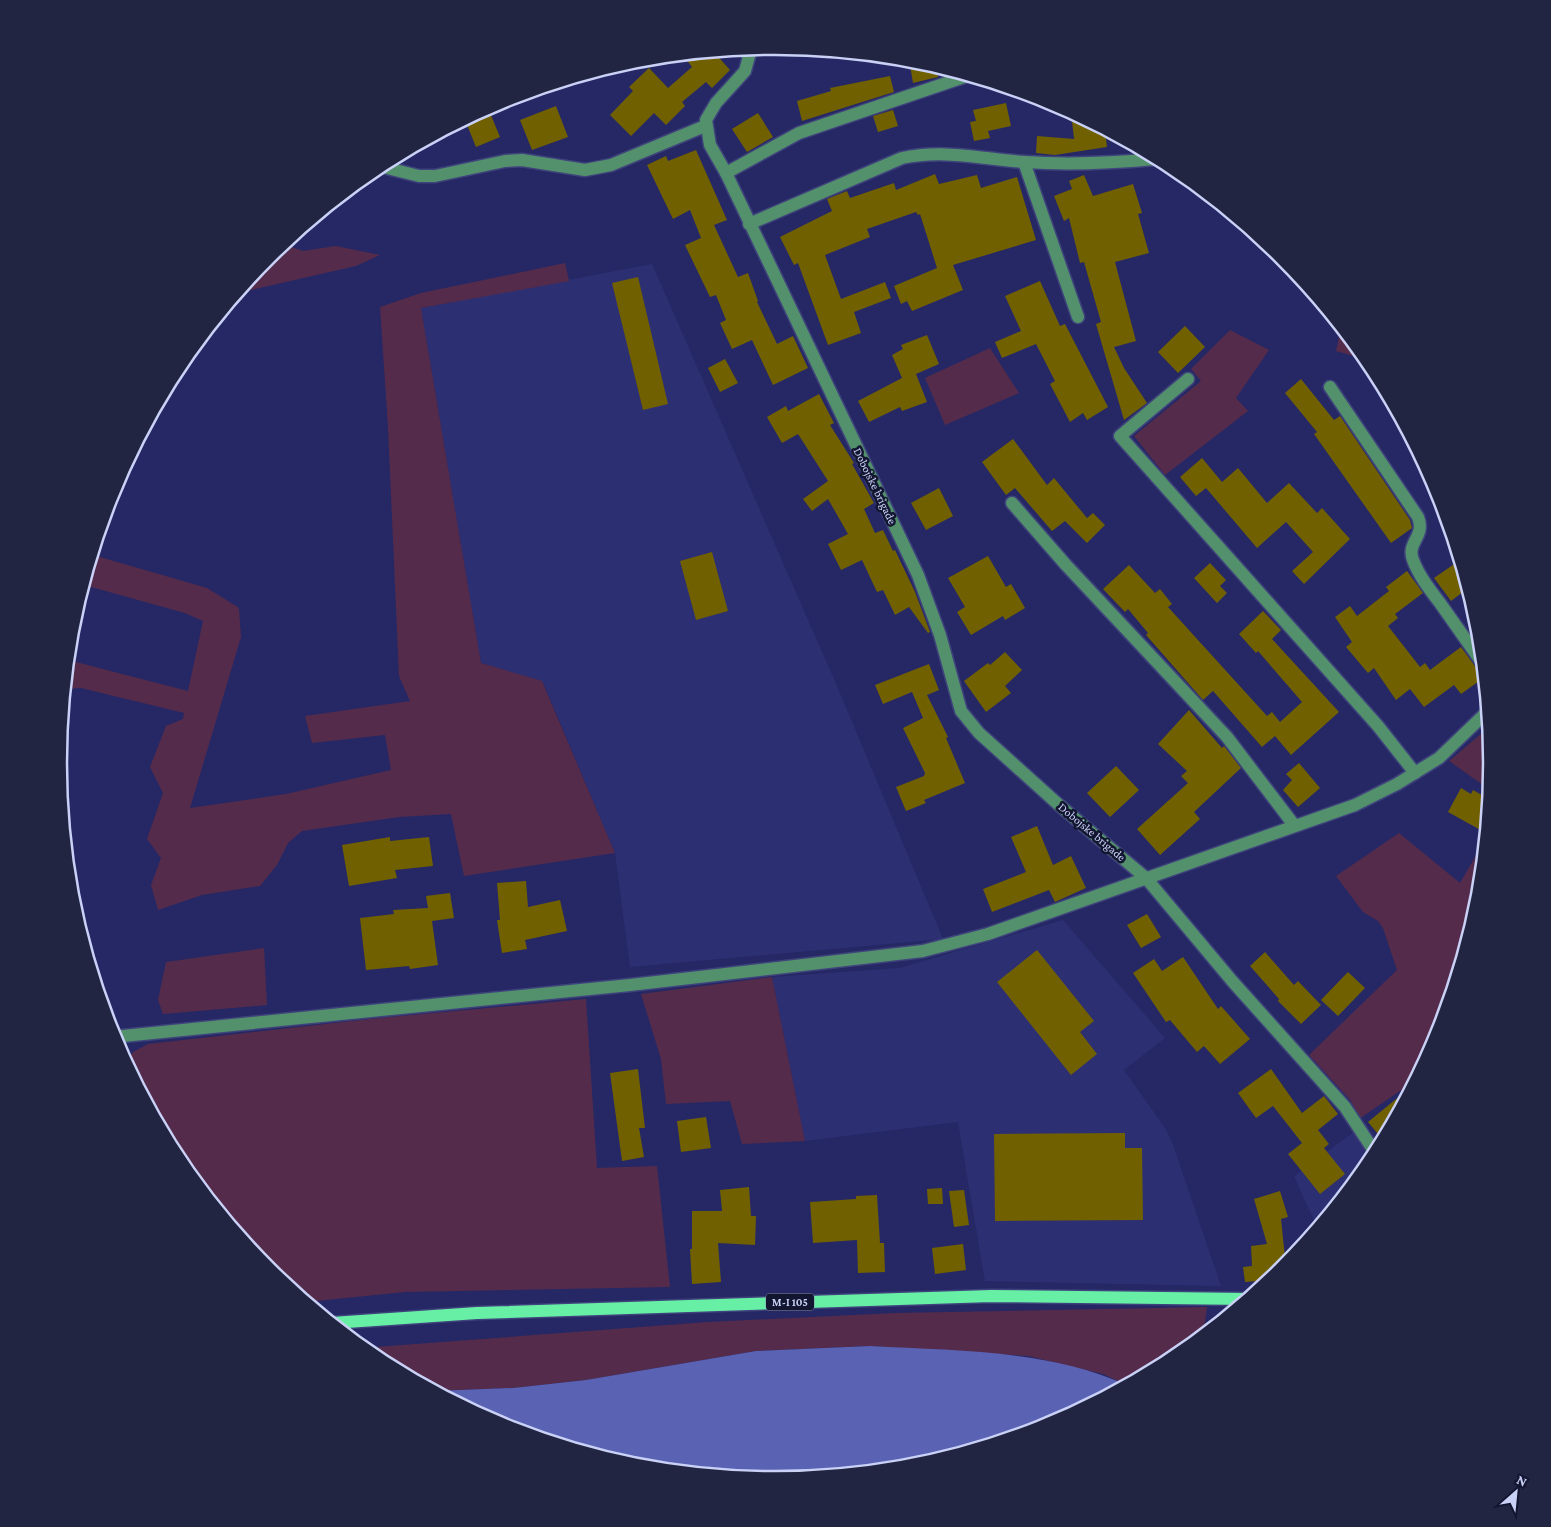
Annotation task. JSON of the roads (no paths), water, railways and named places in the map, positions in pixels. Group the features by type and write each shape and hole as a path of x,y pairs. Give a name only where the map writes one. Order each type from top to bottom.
{"main road":[{"name":"M-I 105","path":"340,1322 477,1313 972,1297 1171,1296 1240,1299"}],"street":[{"path":"390,169 419,176 435,176 504,161 522,160 585,170 611,165 705,126 709,112 745,70 749,56"},
{"path":"726,173 799,133 958,79"},
{"name":"Dobojske brigade","path":"705,126 710,145 726,173 918,575 940,635 962,711 979,733 1146,878 1233,982 1345,1107 1371,1147"},
{"path":"749,224 902,158 916,155 949,153 1024,162 1107,164 1147,161"},
{"path":"1024,162 1078,317"},
{"path":"1188,379 1120,436 1378,726 1416,773"},
{"path":"1330,388 1418,517 1421,524 1420,533 1412,545 1412,559 1420,576 1475,653"},
{"path":"1012,503 1066,565 1227,737 1294,825"},
{"path":"122,1037 923,951 988,934 1355,805 1416,773 1439,758 1482,717"}],"water":[{"path":"870,1346 968,1351 1033,1358 1065,1364 1120,1382 1047,1418 959,1448 868,1466 776,1472 683,1466 592,1448 504,1418 446,1391 513,1388 586,1380 756,1351"}]}
